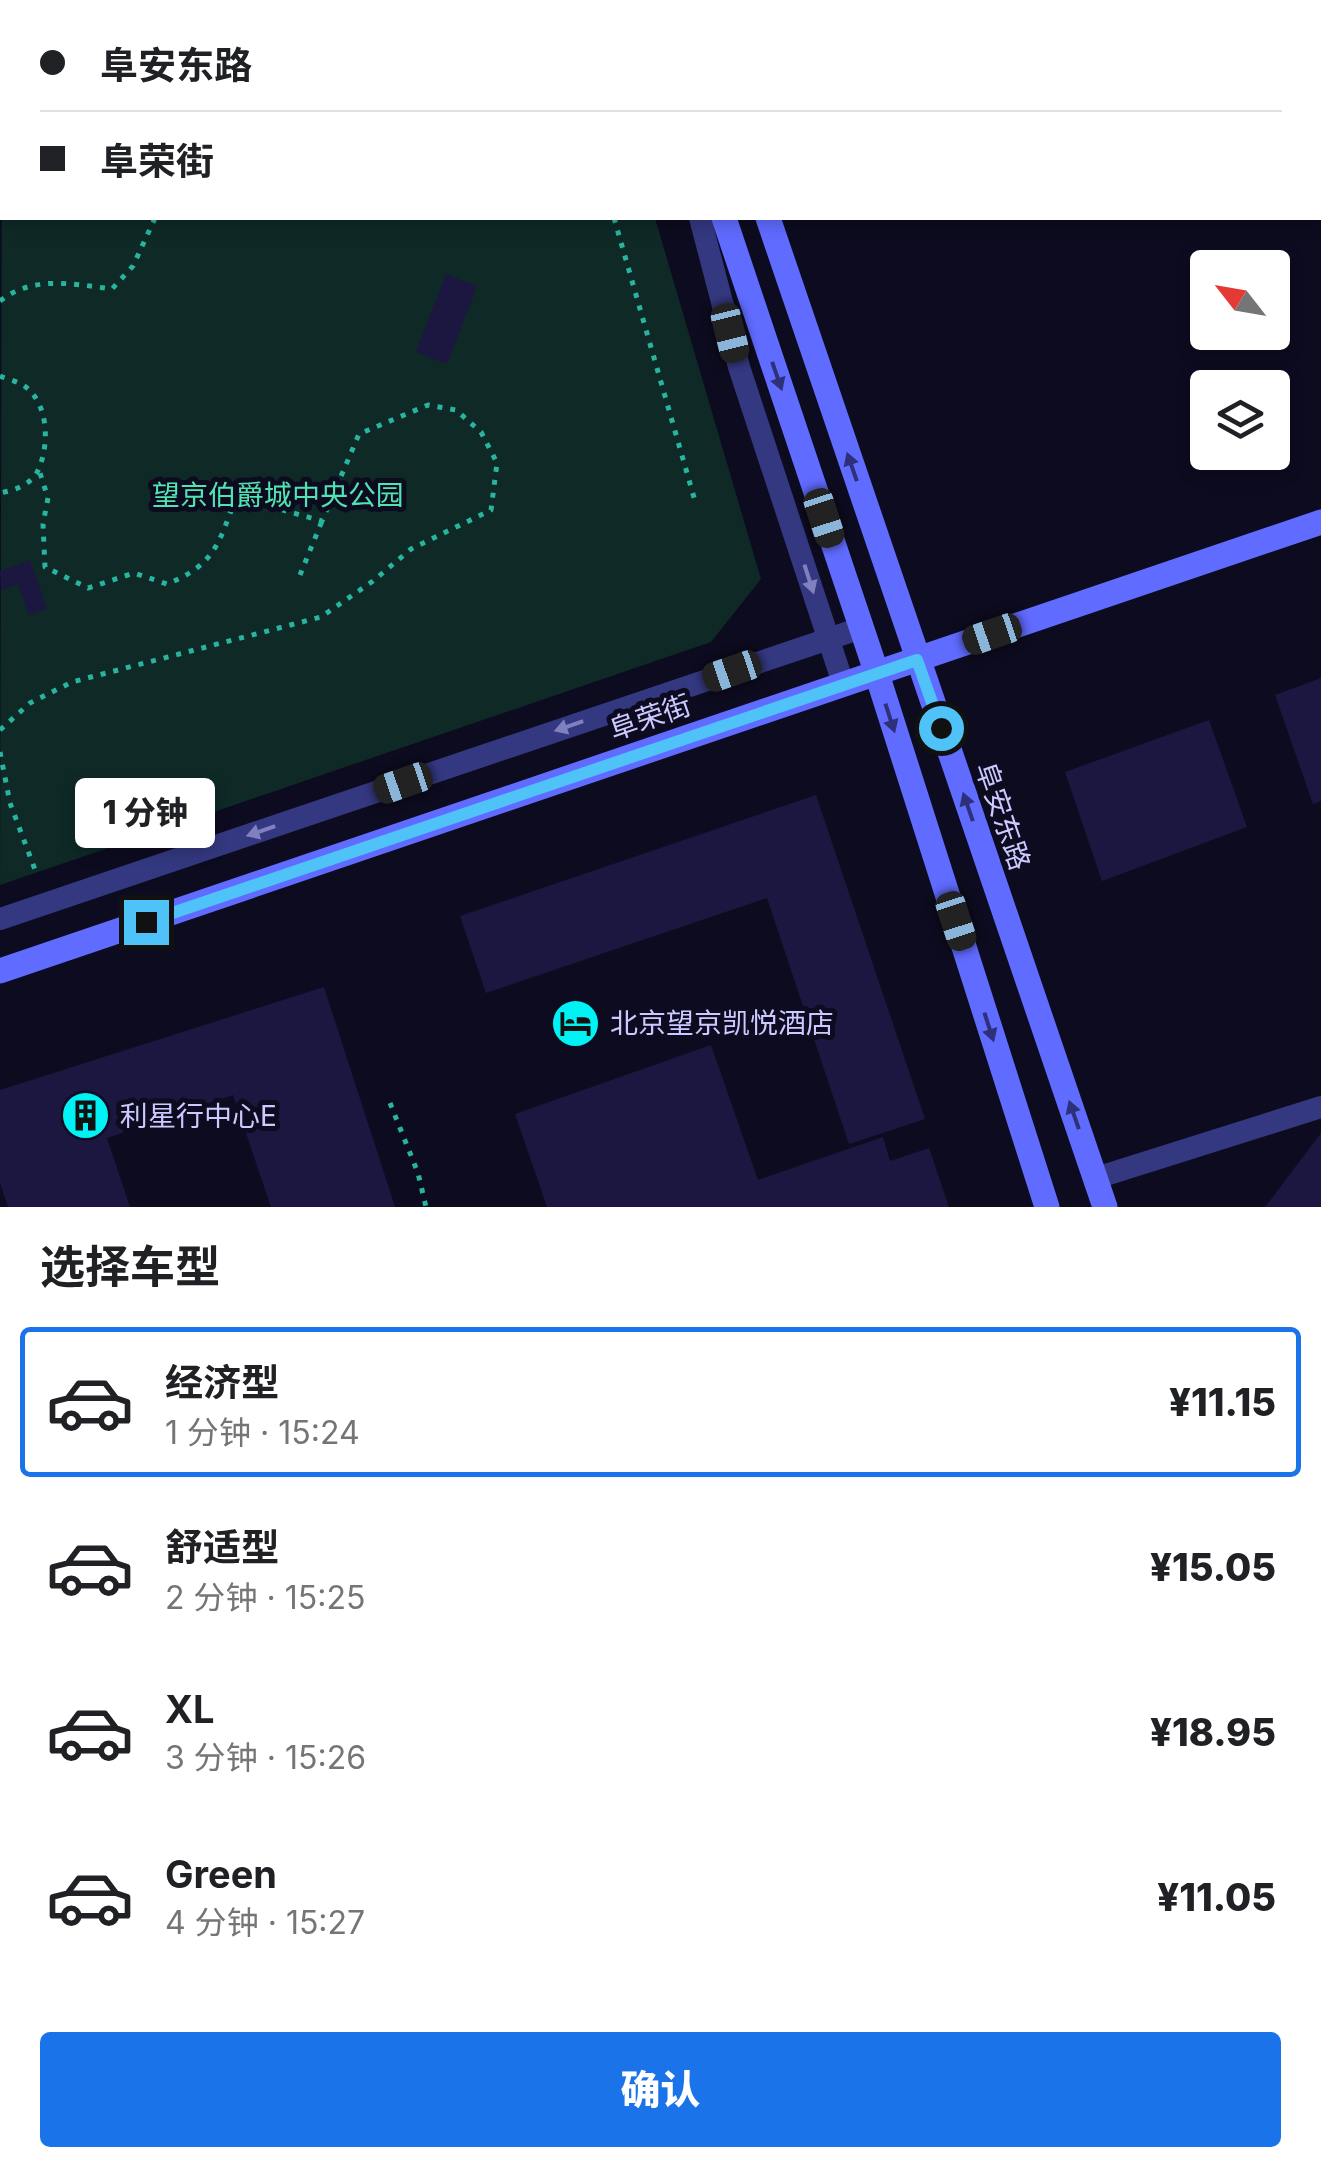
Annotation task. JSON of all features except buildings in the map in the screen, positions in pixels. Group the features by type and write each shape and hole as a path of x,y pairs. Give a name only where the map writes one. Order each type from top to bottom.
{"street":[{"path":"701,220 739,367 843,682"},
{"path":"725,220 876,671 1047,1207"},
{"name":"阜安东路","path":"769,220 1105,1207"},
{"name":"阜荣街","path":"0,971 1321,522"},
{"path":"0,919 861,628"},
{"path":"1096,1178 1321,1108"}],"path":[{"path":"0,301 16,288 56,282 112,289 133,266 154,220"},
{"path":"615,220 695,500"},
{"path":"0,376 25,386 42,407 46,435 39,470 48,498 43,524 45,567 88,588 134,574 167,584 195,573 216,548 236,498 322,521"},
{"path":"0,730 30,703 72,682 321,617 412,548 491,510 497,464 481,432 456,410 428,405 358,434 300,576"},
{"path":"0,494 20,489 39,470"},
{"path":"0,752 10,802 36,875"},
{"path":"390,1104 418,1173 426,1207"}],"green space":[{"name":"望京伯爵城中央公园","path":"2,220 656,220 761,579 711,642 0,885"}],"place":[{"name":"北京望京凯悦酒店","path":"575,1023"},
{"name":"利星行中心E","path":"85,1116"}],"route":[{"path":"146,922 917,660 941,728"}]}
